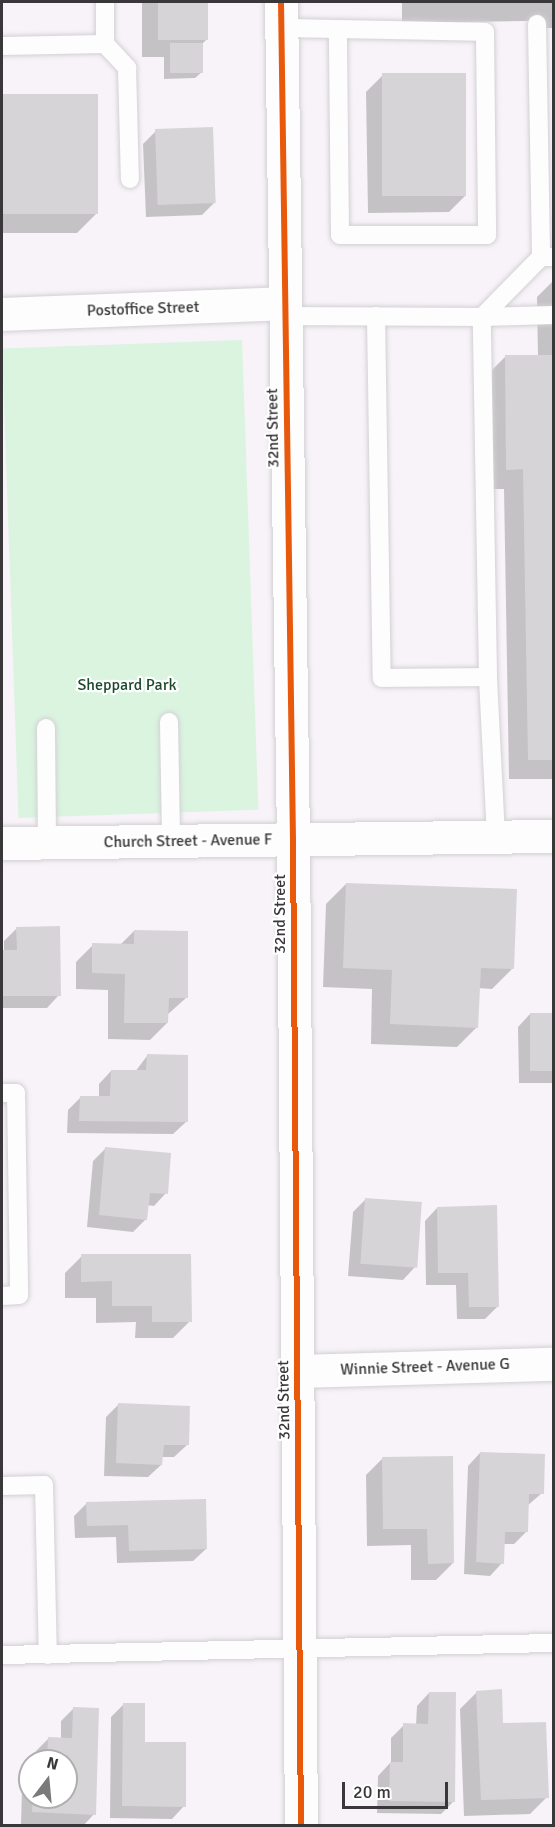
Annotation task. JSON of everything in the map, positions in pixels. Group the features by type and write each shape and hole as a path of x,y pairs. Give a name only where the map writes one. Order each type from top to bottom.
{"street":[{"name":"32nd Street","path":"281,15 293,839 302,1826"},
{"name":"Postoffice Street","path":"2,314 285,310"},
{"name":"Church Street - Avenue F","path":"2,843 554,836"},
{"name":"Winnie Street - Avenue G","path":"297,1371 554,1364"}],"lane":[{"path":"105,2 105,45 127,68 130,179"},
{"path":"281,15 338,30 485,32 487,234 340,235 338,30"},
{"path":"496,837 488,677 482,316 547,257 537,24"},
{"path":"2,46 105,45"},
{"path":"285,310 376,316 554,315"},
{"path":"376,316 382,678 488,677"},
{"path":"169,722 171,841"},
{"path":"46,728 47,843"},
{"path":"2,1093 16,1093 19,1295 2,1296"},
{"path":"2,1486 44,1485 48,1654"},
{"path":"2,1655 554,1643"}],"green space":[{"name":"Sheppard Park","path":"242,340 258,810 19,818 2,348"}],"building":[{"path":"158,2 208,2 208,40 158,40"},
{"path":"170,43 203,43 203,73 170,73"},
{"path":"382,73 466,73 466,196 382,196"},
{"path":"2,94 98,94 98,214 2,214"},
{"path":"213,127 216,203 158,205 155,129"},
{"path":"505,355 554,355 554,760 528,760 523,469 506,470"},
{"path":"346,883 517,889 514,969 481,968 478,1028 390,1024 392,970 343,968"},
{"path":"60,926 61,996 2,996 2,950 17,950 16,927"},
{"path":"134,930 188,931 188,998 169,998 168,1023 124,1023 125,974 92,973 92,943 134,944"},
{"path":"530,1013 554,1013 554,1071 530,1071"},
{"path":"147,1054 188,1055 188,1122 79,1121 80,1096 110,1096 111,1070 146,1070"},
{"path":"105,1147 171,1153 168,1194 150,1193 147,1220 99,1215"},
{"path":"365,1198 422,1202 417,1268 360,1264"},
{"path":"497,1205 499,1307 469,1307 468,1273 438,1273 437,1207"},
{"path":"81,1254 191,1254 192,1322 152,1322 152,1306 112,1306 112,1281 81,1282"},
{"path":"118,1403 190,1406 189,1445 164,1445 162,1465 116,1463"},
{"path":"480,1452 545,1454 544,1494 529,1494 528,1532 505,1532 504,1564 476,1562"},
{"path":"453,1456 454,1563 428,1564 427,1529 383,1529 382,1457"},
{"path":"206,1499 207,1549 129,1551 128,1525 87,1526 86,1502"},
{"path":"502,1689 503,1723 546,1722 549,1798 481,1800 476,1691"},
{"path":"429,1692 456,1692 455,1802 389,1801 390,1762 403,1762 403,1723 428,1724"},
{"path":"123,1703 145,1703 145,1742 186,1742 186,1807 122,1806"},
{"path":"73,1707 99,1708 96,1815 32,1812 32,1809 78,1809 78,1749 48,1749 48,1737 72,1738"}],"cycle path":[{"path":"281,2 293,839 301,1826"}]}
